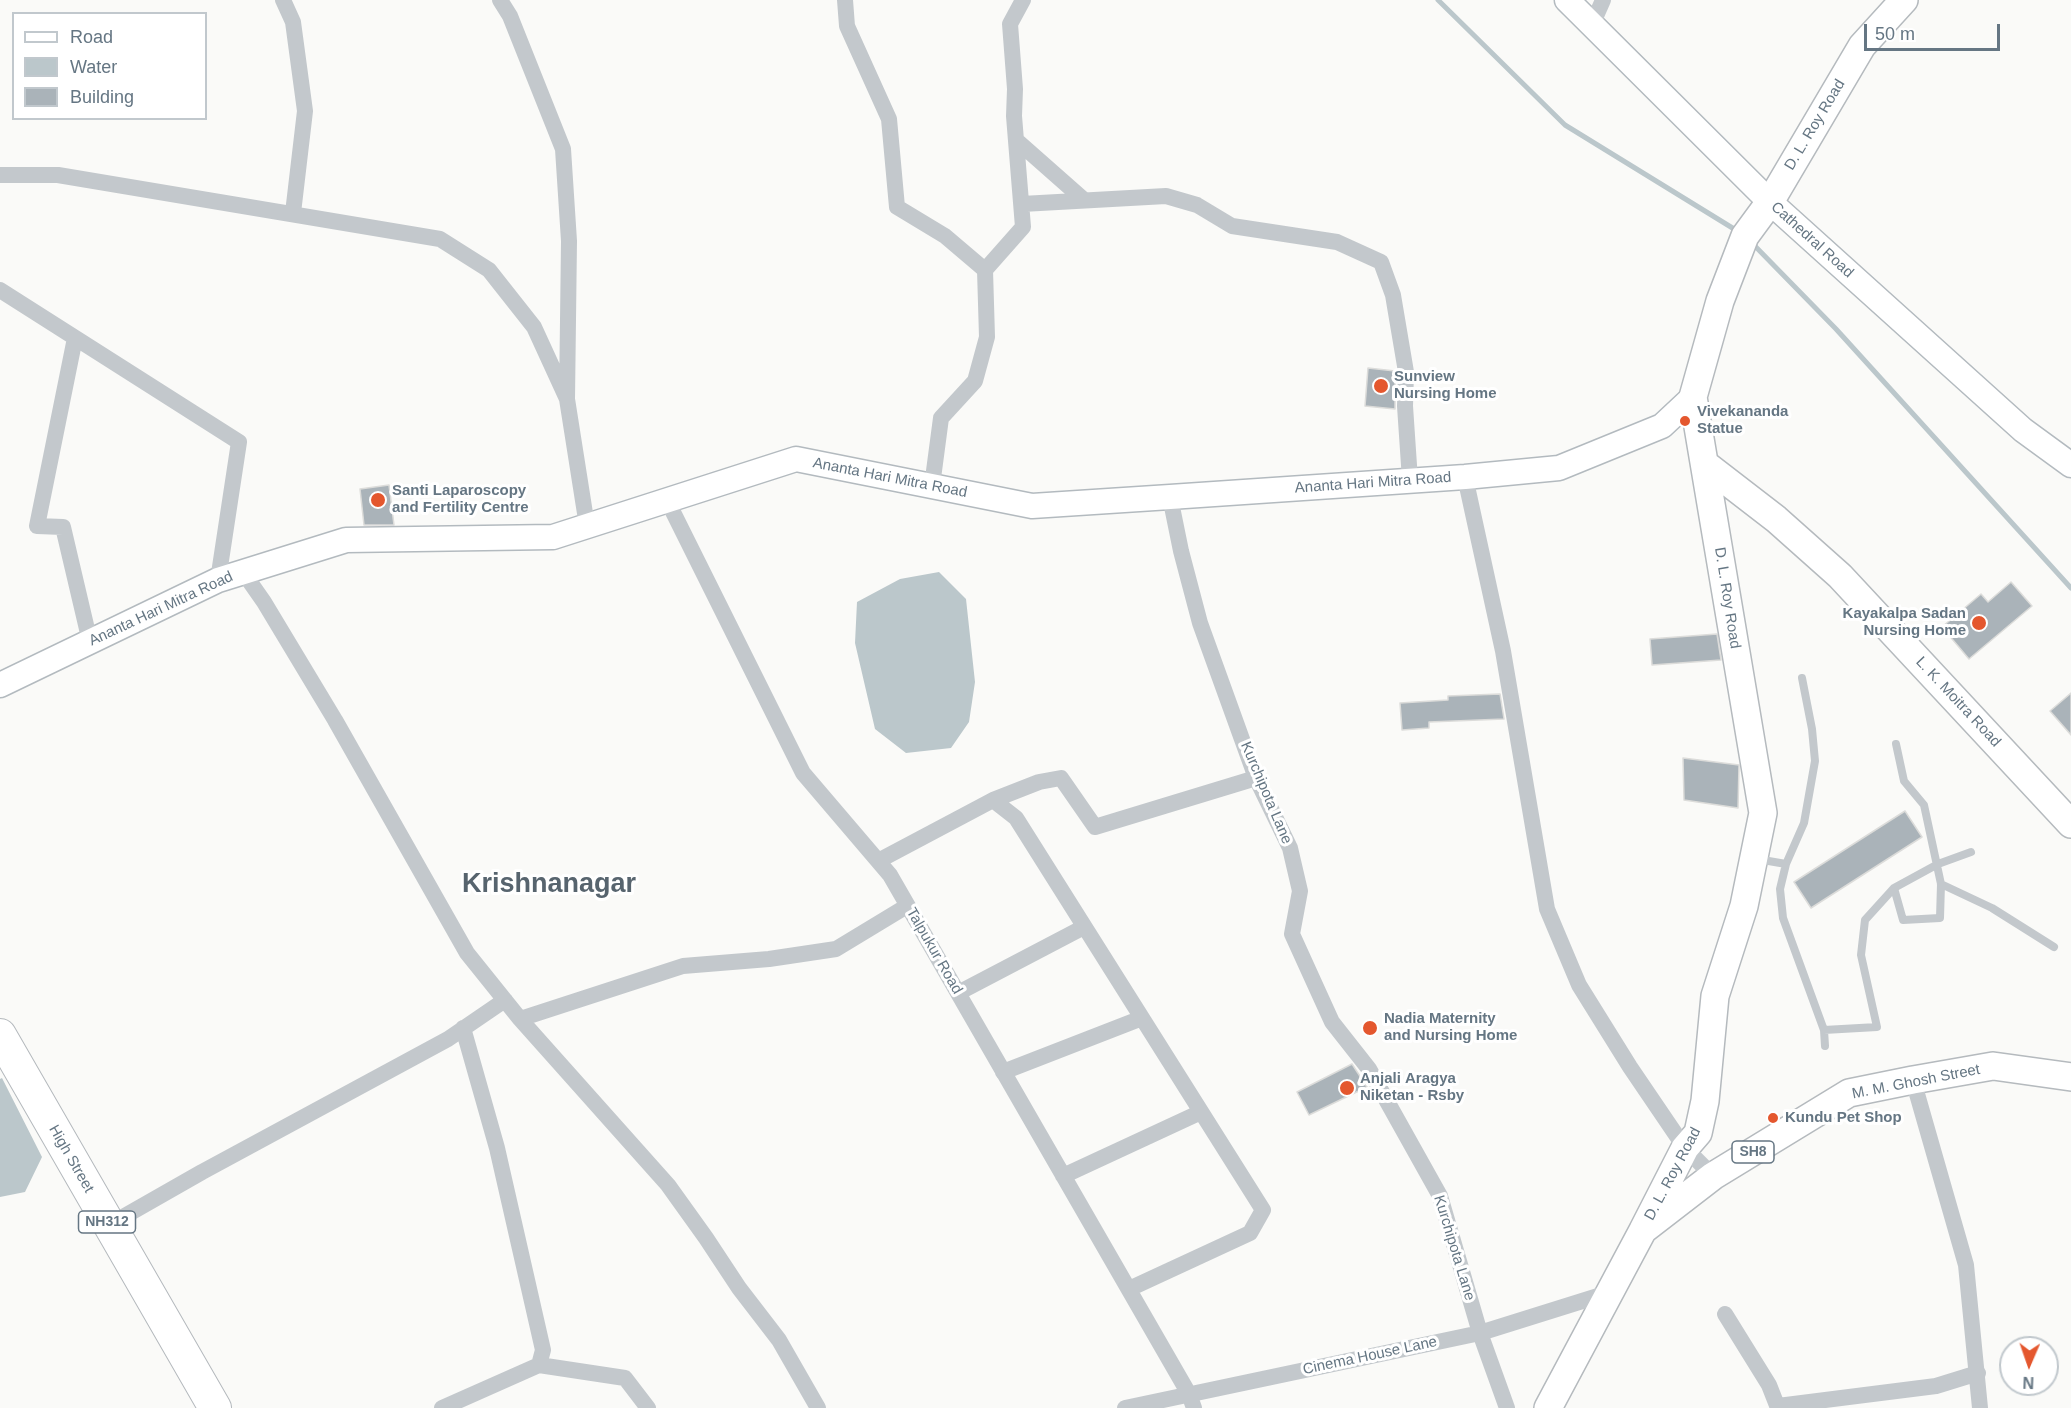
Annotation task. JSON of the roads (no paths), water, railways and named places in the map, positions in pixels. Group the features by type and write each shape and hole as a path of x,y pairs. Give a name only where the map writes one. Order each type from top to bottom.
{"highway":[{"name":"High Street","path":"0,1035 215,1408"}],"main road":[{"name":"Cathedral Road","path":"1567,0 1770,202 2023,430 2071,465"},
{"name":"D. L. Roy Road","path":"1643,1230 1685,1148 1698,1133 1705,1101 1715,996 1744,906 1763,813 1693,397 1724,290 1745,236 1770,202 1862,46 1904,0"},
{"name":"Ananta Hari Mitra Road","path":"0,685 218,580 346,540 553,537 796,459 1032,506 1465,477 1559,468 1662,426 1693,397"},
{"name":"L. K. Moitra Road","path":"1706,465 1776,519 1840,576 2071,824"},
{"name":"M. M. Ghosh Street","path":"1548,1408 1643,1230 1713,1176 1849,1094 1993,1066 2071,1077"}],"street":[{"path":"283,0 293,22 305,111 293,213"},
{"path":"500,0 510,16 563,149 569,241 567,399 587,526"},
{"path":"845,0 847,26 889,119 897,207 945,236 986,270"},
{"path":"932,486 941,418 975,381 987,337 986,270 1023,227 1010,24 1023,0"},
{"path":"1592,25 1603,0"},
{"path":"1016,140 1084,200"},
{"path":"0,175 58,175 440,239 489,270 534,327 567,399"},
{"path":"1022,204 1166,196 1197,205 1232,226 1337,242 1381,262 1393,295 1406,372 1405,406 1410,480"},
{"path":"0,290 239,442 218,580"},
{"path":"75,338 37,526 63,527 90,642"},
{"path":"1465,477 1503,651 1546,909 1579,985 1630,1067 1685,1148 1713,1176"},
{"name":"Kurchipota Lane","path":"1170,497 1181,551 1200,623 1256,778 1290,848 1300,891 1292,934 1332,1022 1369,1070 1440,1196 1480,1333 1507,1408"},
{"name":"Talpukur Road","path":"667,500 803,773 890,875 1192,1401"},
{"path":"243,572 264,602 335,720 467,953 520,1018 668,1185 739,1288 779,1340 818,1408"},
{"path":"878,861 993,800 1039,782 1061,778 1095,827 1256,778"},
{"path":"993,800 1016,818 1263,1210 1250,1233 1129,1289"},
{"path":"520,1018 683,966 770,959 836,949 907,906"},
{"path":"958,993 1084,927"},
{"path":"109,1225 448,1039 505,1000"},
{"path":"1004,1072 1142,1018"},
{"path":"463,1028 497,1148 543,1350 539,1365"},
{"path":"1913,1080 1966,1265 1980,1408"},
{"path":"1063,1176 1201,1112"},
{"name":"Cinema House Lane","path":"1125,1408 1192,1401 1480,1333 1611,1292"},
{"path":"1725,1314 1769,1385 1778,1407 1936,1386 1978,1373"},
{"path":"442,1408 539,1365 626,1378 648,1408"}],"lane":[{"path":"1802,678 1812,729 1815,761 1804,823 1786,864 1780,889 1783,918 1824,1030 1825,1046"},
{"path":"1894,888 1903,920 1940,918 1941,884 1924,805 1904,781 1896,744"},
{"path":"1824,1030 1877,1027 1862,955 1865,920 1894,888 1938,864 1971,852"},
{"path":"1754,858 1786,864"},
{"path":"1941,884 1992,908 2054,946"}],"water":[{"path":"939,572 966,599 975,682 969,722 951,748 906,753 875,729 855,643 857,602 900,579"},
{"path":"2,1078 42,1157 25,1192 0,1197 0,1079"}],"waterway":[{"path":"1438,0 1565,125 1739,232"},
{"path":"1751,242 1836,329 2071,588"}],"place":[{"name":"Sunview Nursing Home","path":"1381,386"},
{"name":"Vivekananda Statue","path":"1685,421"},
{"name":"Santi Laparoscopy and Fertility Centre","path":"378,500"},
{"name":"Kayakalpa Sadan Nursing Home","path":"1979,623"},
{"name":"Nadia Maternity and Nursing Home","path":"1370,1028"},
{"name":"Anjali Aragya Niketan - Rsby","path":"1347,1088"},
{"name":"Kundu Pet Shop","path":"1773,1118"}],"district":[{"name":"Krishnanagar","path":"549,885"}]}
